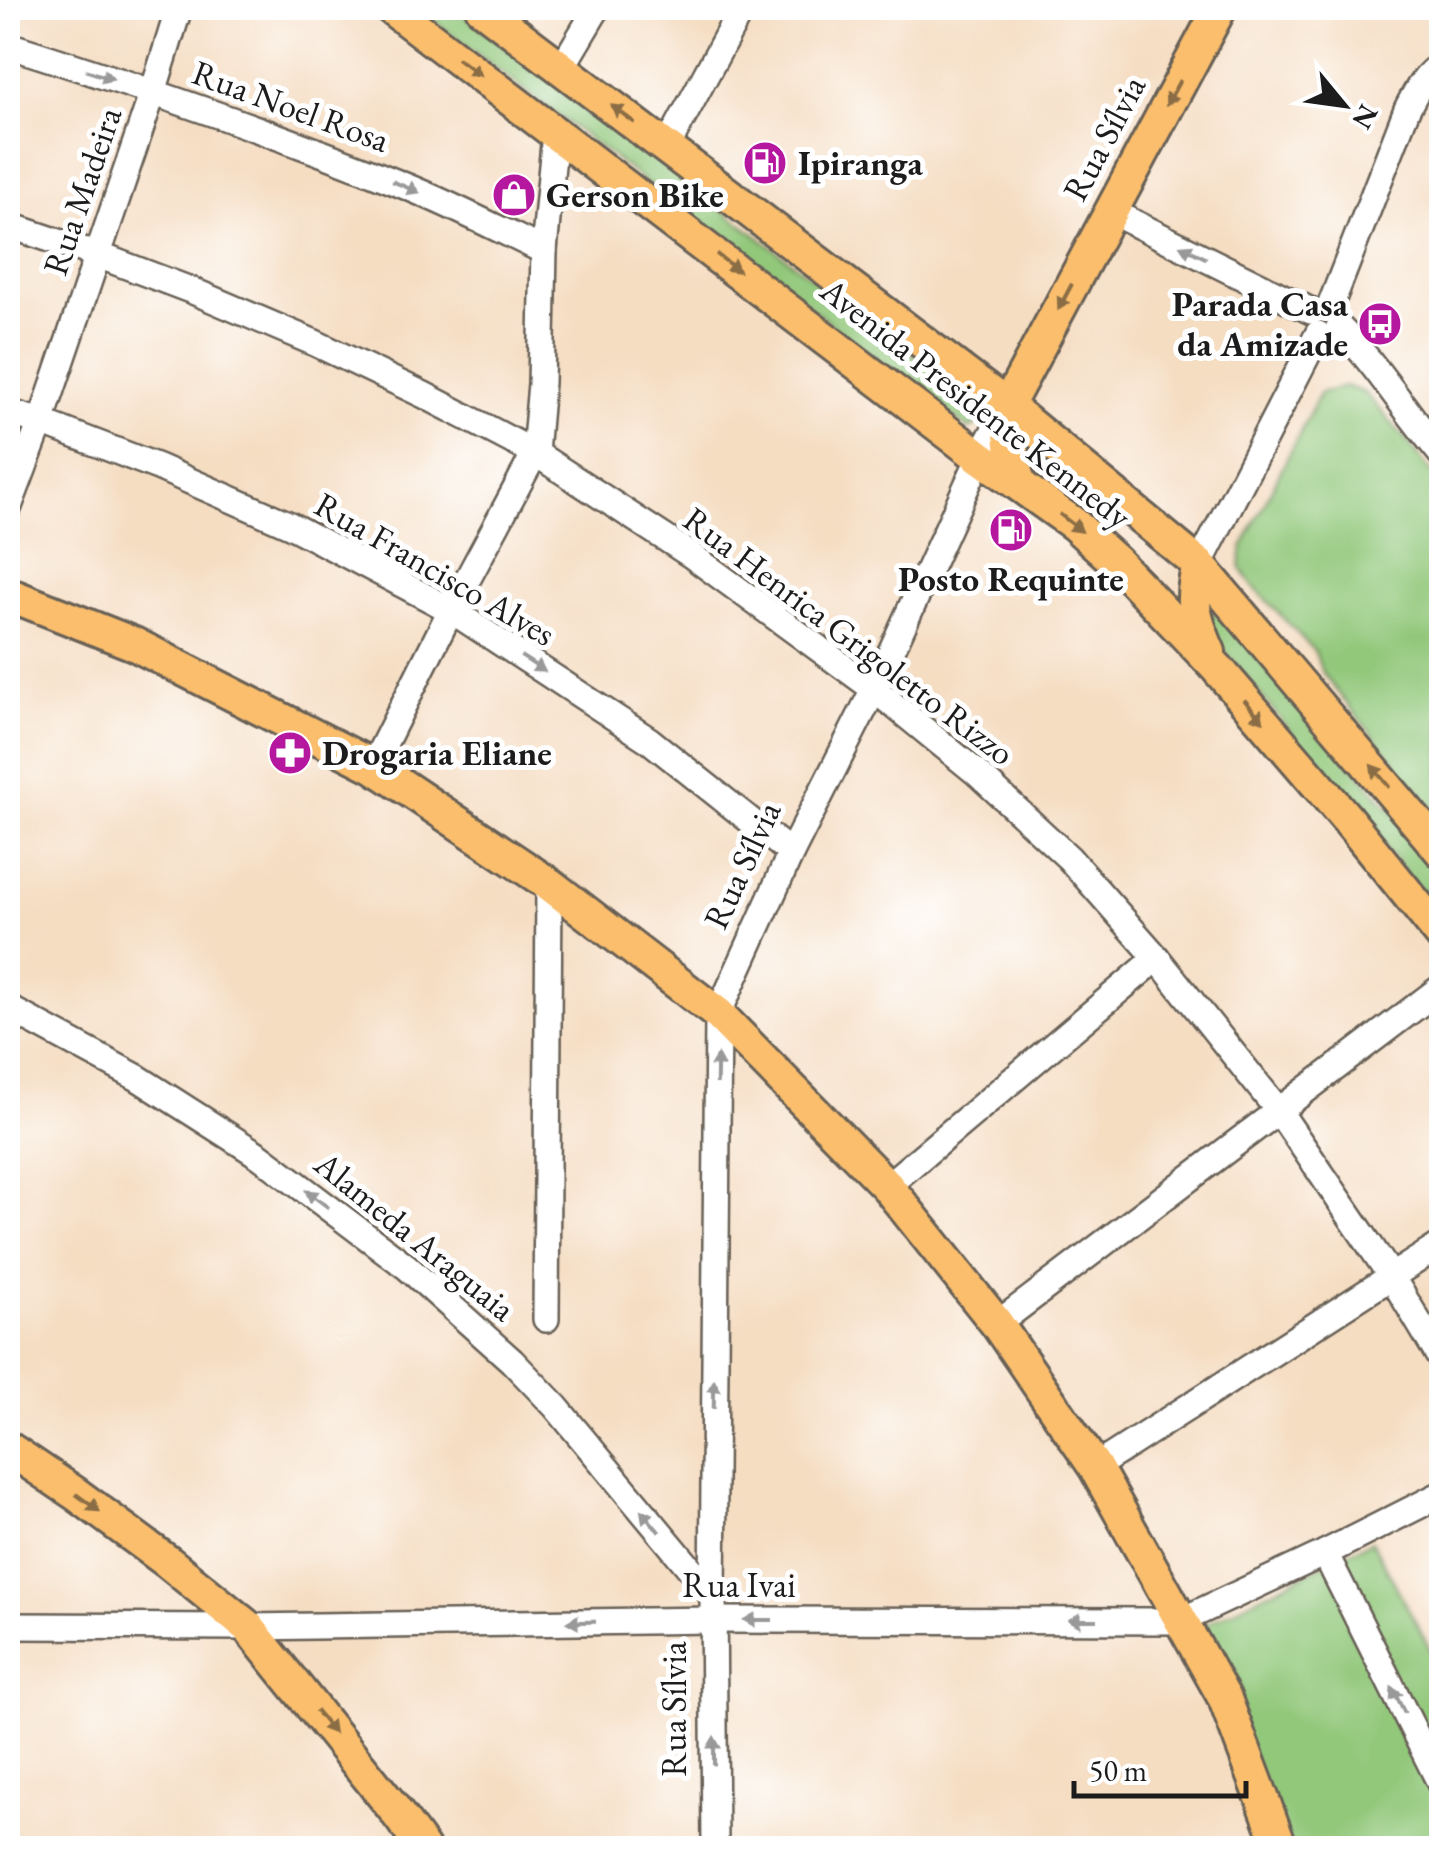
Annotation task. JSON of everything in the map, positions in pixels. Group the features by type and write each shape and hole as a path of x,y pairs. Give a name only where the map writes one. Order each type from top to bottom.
{"main road":[{"name":"Avenida Presidente Kennedy","path":"391,8 980,457 1074,524 1116,562 1217,668 1442,936"},
{"name":"Avenida Presidente Kennedy","path":"482,8 1008,406 1199,565 1442,852"},
{"name":"Rua Sílvia","path":"1008,406 1220,8"},
{"path":"1008,406 1012,463 1020,485"},
{"path":"1116,562 1150,578 1166,580 1185,577 1199,565"},
{"path":"1199,565 1193,588 1194,609 1217,668"},
{"path":"8,594 134,644 373,766 549,884 718,1014 887,1186 997,1324 1096,1467 1226,1699 1281,1848"},
{"path":"8,1448 168,1562 248,1627 423,1848"}],"street":[{"name":"Rua Madeira","path":"8,509 42,422 179,8"},
{"path":"562,68 597,8"},
{"path":"667,147 742,8"},
{"name":"Rua Noel Rosa","path":"8,45 153,92 408,187 544,251"},
{"path":"1199,565 1325,319 1419,86 1431,70 1442,64"},
{"path":"373,766 535,452 544,251 555,133"},
{"path":"1110,211 1325,319 1367,354 1431,423 1442,455"},
{"name":"Rua Henrica Grigoletto Rizzo","path":"8,225 193,291 424,395 535,452 691,556 874,689 977,773 1069,858 1156,958 1278,1110 1392,1276 1442,1361"},
{"name":"Rua Sílvia","path":"715,1848 718,1014 790,852 874,689 980,457 1008,406"},
{"name":"Rua Francisco Alves","path":"8,412 158,467 290,526 451,610 649,740 790,852"},
{"path":"546,1319 549,884"},
{"path":"887,1186 1156,958"},
{"path":"997,1324 1442,987"},
{"name":"Alameda Araguaia","path":"8,1008 138,1078 244,1146 407,1267 512,1361 556,1407 713,1608"},
{"path":"1096,1467 1442,1244"},
{"name":"Rua Ivai","path":"8,1626 248,1627 713,1608 1180,1621 1442,1494"},
{"path":"1324,1553 1442,1787"}],"green space":[{"path":"417,8 455,8 977,402 983,414 981,423 969,429"},
{"path":"1345,386 1365,393 1441,484 1441,819 1322,673 1315,652 1240,567 1243,546 1320,393"},
{"path":"1204,612 1219,613 1441,867 1441,917 1207,629"},
{"path":"1372,1541 1441,1670 1441,1848 1283,1848 1198,1627"}],"place":[{"name":"Ipiranga","path":"765,163"},
{"name":"Gerson Bike","path":"514,195"},
{"name":"Parada Casa da Amizade","path":"1380,324"},
{"name":"Posto Requinte","path":"1011,530"},
{"name":"Drogaria Eliane","path":"290,753"}]}
